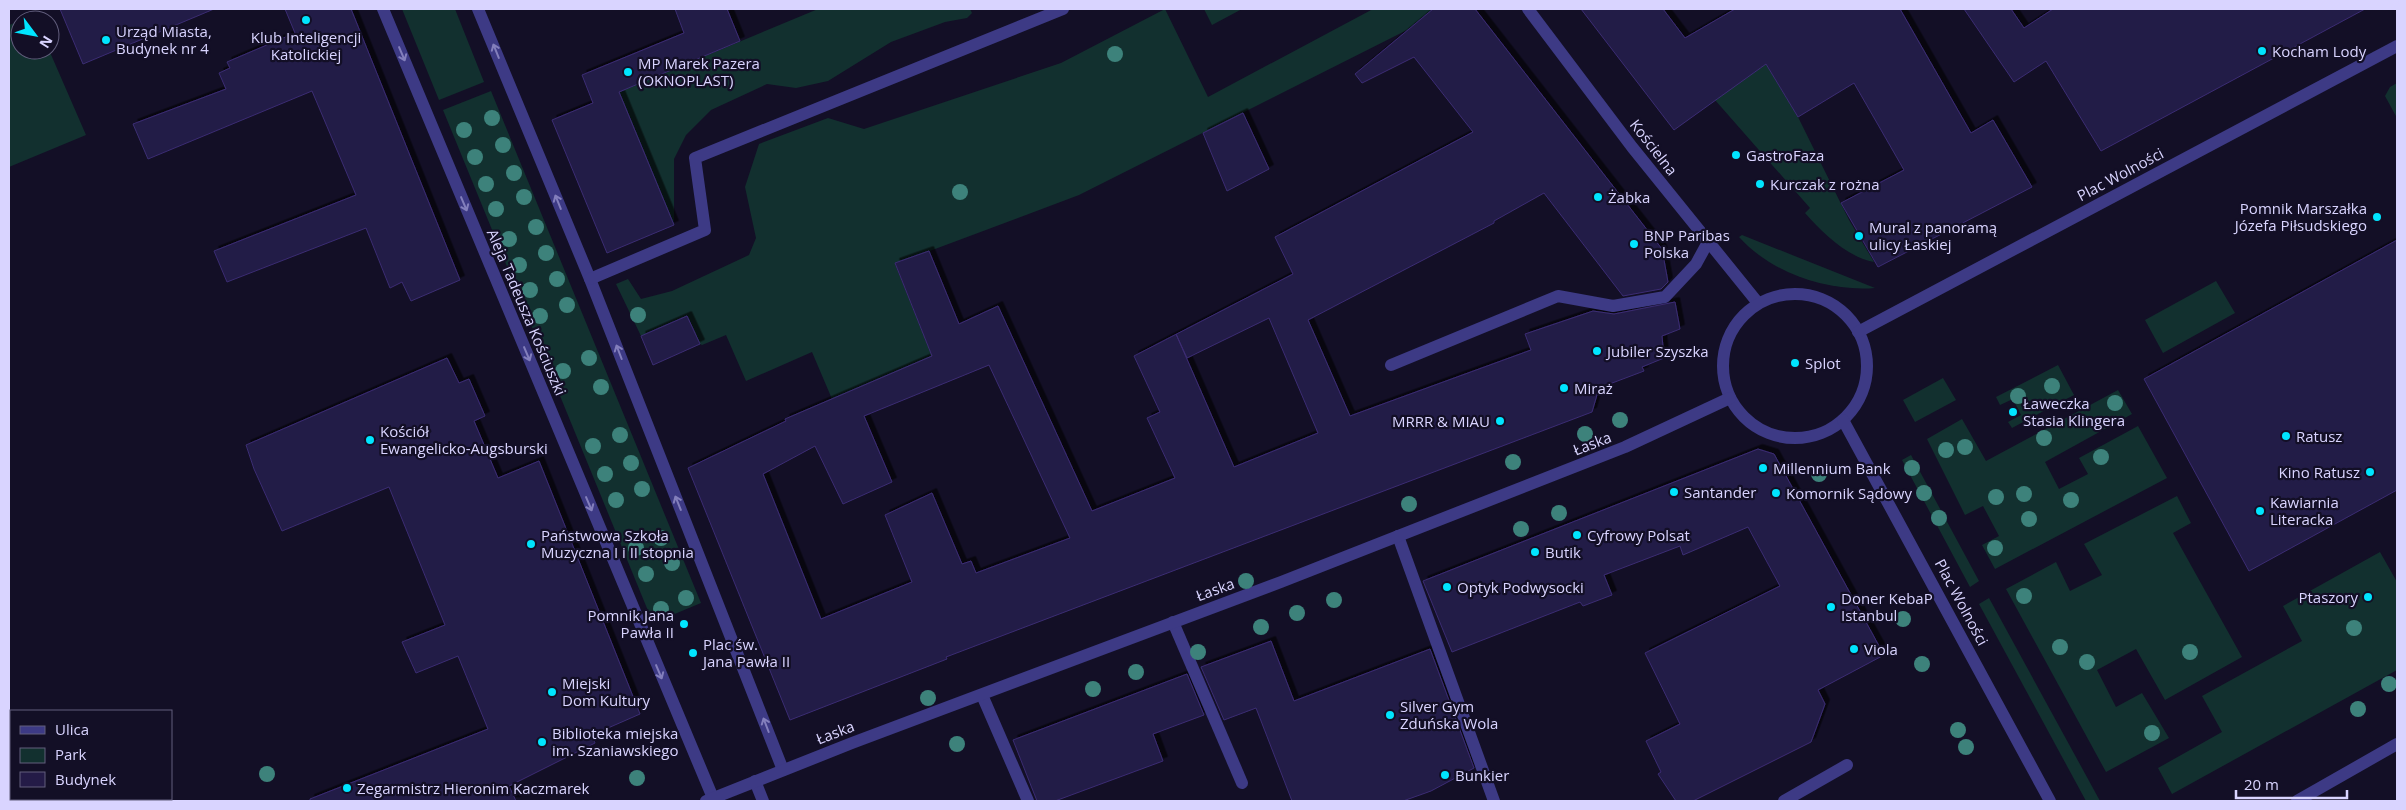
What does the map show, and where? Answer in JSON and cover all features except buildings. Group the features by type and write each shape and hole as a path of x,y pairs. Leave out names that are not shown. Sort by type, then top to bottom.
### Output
{"street":[{"name":"Aleja Tadeusza Kościuszki","path":"383,9 710,800"},
{"path":"478,9 590,279 783,770"},
{"path":"590,279 706,230 695,158 1063,9"},
{"name":"Kościelna","path":"1528,9 1632,147 1758,304"},
{"name":"Plac Wolności","path":"1858,332 2397,46"},
{"path":"1391,365 1558,296 1613,306 1664,297 1696,264 1708,242"},
{"path":"1790,294 1814,296 1837,307 1849,318 1858,332 1866,355 1866,378 1857,401 1842,420 1816,434 1801,438 1786,437 1757,428 1742,415 1730,398 1722,370 1727,341 1742,316 1758,304 1773,297 1790,294"},
{"name":"Łaska","path":"710,800 783,770 1398,536 1625,447 1730,398"},
{"name":"Plac Wolności","path":"1842,420 1880,485 2050,801"},
{"path":"1398,536 1494,801"},
{"path":"1173,622 1242,783"},
{"path":"982,695 1028,801"},
{"path":"2297,801 2397,744"},
{"path":"1784,801 1847,765"},
{"path":"755,781 763,801"}],"green space":[{"path":"402,9 455,9 484,82 439,100"},
{"path":"818,9 970,9 972,13 967,18 945,22 891,42 828,81 796,88 767,84 711,110 686,135 674,159 674,225 619,92"},
{"path":"1165,9 1208,97 1373,9 1433,9 1407,30 1079,195 895,264 932,356 832,399 812,352 746,381 726,335 702,345 687,316 641,336 616,284 628,279 641,299 672,291 749,255 756,238 745,187 759,144 828,118 864,129 1061,63"},
{"path":"1204,9 1242,9 1212,25"},
{"path":"9,25 10,60 53,60 86,135 9,167"},
{"path":"1766,64 1798,117 1849,220 1874,262 1845,250 1805,213 1810,208 1715,100"},
{"path":"2397,83 2397,118 2385,96 2390,87"},
{"path":"491,91 701,603 653,623 443,110"},
{"path":"1742,235 1875,288 1838,287 1801,278 1767,261 1739,237"},
{"path":"2216,281 2235,313 2163,353 2145,320"},
{"path":"2058,365 2074,395 2012,428 2008,422 2021,415 2013,399 2000,405 1996,397"},
{"path":"1943,378 1956,400 1915,422 1903,400"},
{"path":"2118,390 2132,414 2045,462 2059,489 2088,474 2079,458 2138,426 2167,478 1995,569 1982,545 1999,536 1983,506 1965,515 1927,439 1962,419 1986,461"},
{"path":"1911,455 1979,581 1970,587 1902,460"},
{"path":"2177,496 2191,523 2173,533 2242,657 2165,700 2136,649 2097,670 2116,707 2142,693 2169,738 2106,772 2006,589 2056,562 2070,591 2102,575 2084,544"},
{"path":"2380,552 2397,582 2397,670 2172,794 2158,768 2222,732 2202,696 2302,641 2283,606"},
{"path":"1989,598 2100,801 2086,801 1979,604"}],"place":[{"name":"Klub Inteligencji Katolickiej","path":"306,20"},
{"name":"Urząd Miasta, Budynek nr 4","path":"106,40"},
{"name":"Kocham Lody","path":"2262,51"},
{"name":"MP Marek Pazera (OKNOPLAST)","path":"628,72"},
{"name":"GastroFaza","path":"1736,155"},
{"name":"Kurczak z rożna","path":"1760,184"},
{"name":"Żabka","path":"1598,197"},
{"name":"Pomnik Marszałka Józefa Piłsudskiego","path":"2377,217"},
{"name":"Mural z panoramą ulicy Łaskiej","path":"1859,236"},
{"name":"BNP Paribas Polska","path":"1634,244"},
{"name":"Jubiler Szyszka","path":"1597,351"},
{"name":"Splot","path":"1795,363"},
{"name":"Miraż","path":"1564,388"},
{"name":"Ławeczka Stasia Klingera","path":"2013,412"},
{"name":"MRRR & MIAU","path":"1500,421"},
{"name":"Ratusz","path":"2286,436"},
{"name":"Kościół Ewangelicko-Augsburski","path":"370,440"},
{"name":"Millennium Bank","path":"1763,468"},
{"name":"Kino Ratusz","path":"2370,472"},
{"name":"Santander","path":"1674,492"},
{"name":"Komornik Sądowy","path":"1776,493"},
{"name":"Kawiarnia Literacka","path":"2260,511"},
{"name":"Cyfrowy Polsat","path":"1577,535"},
{"name":"Państwowa Szkoła Muzyczna I i II stopnia","path":"531,544"},
{"name":"Butik","path":"1535,552"},
{"name":"Optyk Podwysocki","path":"1447,587"},
{"name":"Ptaszory","path":"2368,597"},
{"name":"Doner KebaP Istanbul","path":"1831,607"},
{"name":"Pomnik Jana Pawła II","path":"684,624"},
{"name":"Viola","path":"1854,649"},
{"name":"Plac św. Jana Pawła II","path":"693,653"},
{"name":"Miejski Dom Kultury","path":"552,692"},
{"name":"Silver Gym Zduńska Wola","path":"1390,715"},
{"name":"Biblioteka miejska im. Szaniawskiego","path":"542,742"},
{"name":"Bunkier","path":"1445,775"},
{"name":"Zegarmistrz Hieronim Kaczmarek","path":"347,788"}]}
